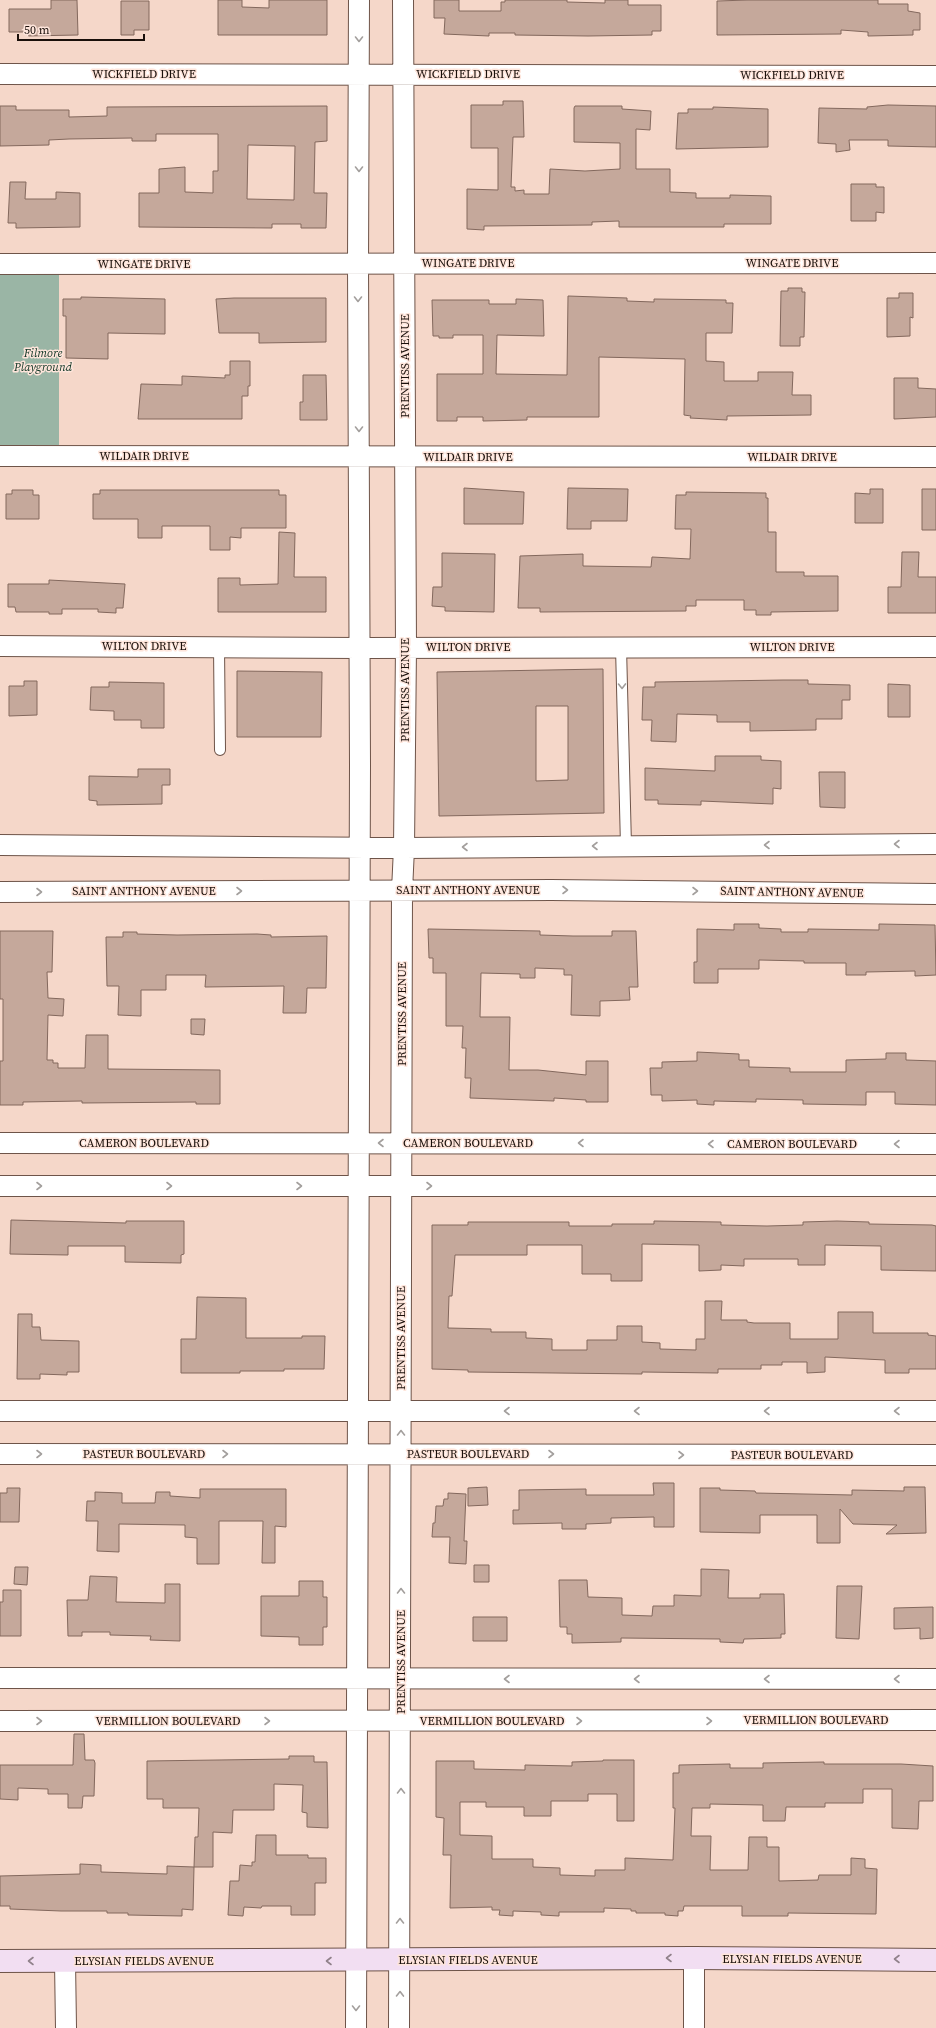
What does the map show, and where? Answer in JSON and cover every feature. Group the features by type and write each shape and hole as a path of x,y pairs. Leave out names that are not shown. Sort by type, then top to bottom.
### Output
{"main road":[{"name":"ELYSIAN FIELDS AVENUE","path":"0,1961 694,1958 936,1960"}],"street":[{"path":"356,2028 360,891 358,264 359,0"},
{"name":"PRENTISS AVENUE","path":"399,2028 402,891 404,848 406,647 403,0"},
{"name":"WICKFIELD DRIVE","path":"0,74 359,73 936,76"},
{"name":"WINGATE DRIVE","path":"0,264 936,263"},
{"name":"WILDAIR DRIVE","path":"0,456 936,457"},
{"name":"WILTON DRIVE","path":"0,646 219,646 359,648 936,647"},
{"path":"0,845 404,848 936,844"},
{"name":"SAINT ANTHONY AVENUE","path":"0,892 559,890 936,894"},
{"name":"CAMERON BOULEVARD","path":"0,1143 936,1144"},
{"path":"0,1186 936,1186"},
{"path":"0,1411 936,1411"},
{"name":"PASTEUR BOULEVARD","path":"0,1454 936,1455"},
{"path":"0,1678 936,1679"},
{"name":"VERMILLION BOULEVARD","path":"0,1721 936,1720"},
{"path":"694,1958 694,2028"},
{"path":"65,1961 66,2028"}],"lane":[{"path":"219,646 220,750"},
{"path":"621,647 626,846"}],"green space":[{"name":"Filmore Playground","path":"0,274 59,274 59,445 0,445"}],"building":[{"path":"51,0 77,0 78,35 27,36 27,32 9,32 9,9 51,9"},
{"path":"218,0 242,0 242,7 269,8 269,0 327,0 327,35 218,35"},
{"path":"434,0 459,0 459,11 501,11 501,2 505,2 505,0 567,0 567,2 605,3 605,0 628,0 628,5 661,5 661,31 652,31 652,35 588,36 515,35 515,33 489,33 489,36 444,34 445,18 434,18"},
{"path":"878,0 878,4 908,4 908,11 920,13 920,30 913,30 913,35 868,36 868,32 841,30 841,34 717,35 717,1"},
{"path":"121,1 149,1 149,30 134,30 134,35 121,35"},
{"path":"503,101 523,101 524,137 513,137 511,187 515,187 515,191 524,190 524,194 549,194 550,169 585,171 620,169 620,143 574,142 574,108 575,106 622,106 622,109 651,111 650,130 636,129 636,169 670,169 670,192 696,193 696,198 730,198 730,195 771,196 771,224 724,224 724,227 619,227 619,221 592,222 592,225 484,226 484,230 467,229 467,189 498,190 498,148 471,148 471,105 503,105"},
{"path":"888,105 936,106 936,147 888,146 888,140 849,140 850,150 836,152 836,144 818,143 819,108 867,109 867,107"},
{"path":"0,106 16,106 16,110 69,110 69,117 107,116 107,107 327,106 327,141 315,142 314,193 327,193 326,228 301,228 301,224 272,224 272,228 139,227 139,193 159,193 159,169 185,167 185,192 213,193 213,171 218,171 218,134 156,134 156,141 132,141 132,138 69,139 49,140 49,145 0,146","holes":["248,145 295,146 294,200 247,199"]},
{"path":"713,107 768,109 768,147 676,149 678,113 688,113 688,109 713,109"},
{"path":"10,182 26,182 25,199 56,199 56,192 80,193 80,227 16,228 16,223 8,223"},
{"path":"851,184 876,184 876,187 884,187 884,213 876,212 876,221 851,221"},
{"path":"788,288 802,288 802,292 805,292 804,337 800,337 800,346 780,346 781,291 788,291"},
{"path":"899,293 913,293 913,318 910,317 910,336 887,337 887,298 899,298"},
{"path":"568,296 627,298 627,301 654,302 654,299 726,300 726,303 733,303 732,333 706,333 706,361 724,362 724,381 758,381 758,372 793,372 792,395 811,395 811,415 727,416 727,420 690,418 691,416 684,415 685,359 599,357 599,417 527,417 527,420 483,421 483,417 457,417 457,421 437,421 437,374 483,374 483,335 453,335 453,338 439,338 439,336 433,336 432,300 489,300 489,304 516,304 516,299 543,300 544,336 497,335 496,374 567,375"},
{"path":"81,297 165,299 165,334 108,333 108,359 66,358 66,316 63,316 63,299 81,299"},
{"path":"326,298 326,342 259,343 259,333 219,333 216,299"},
{"path":"230,361 250,361 250,386 248,386 248,396 242,396 242,419 138,419 141,384 182,385 182,376 225,378 225,375 230,375"},
{"path":"303,375 326,375 327,420 300,420 300,402 303,402"},
{"path":"894,378 918,378 918,388 936,389 936,417 894,419"},
{"path":"464,488 524,492 523,524 464,524"},
{"path":"568,488 628,489 627,521 591,521 591,529 567,529"},
{"path":"870,489 883,489 883,523 855,523 855,493 870,494"},
{"path":"922,489 936,489 936,530 922,530"},
{"path":"12,490 33,490 33,495 39,495 39,519 6,519 6,494 12,494"},
{"path":"100,490 279,490 279,495 286,495 286,528 241,528 241,538 230,537 230,550 210,550 210,526 162,526 162,538 138,538 138,519 93,519 93,494 100,494"},
{"path":"686,492 766,493 766,498 768,498 768,532 776,532 776,572 804,572 804,576 838,576 838,611 771,612 771,615 756,615 756,610 744,610 744,600 696,600 696,606 686,606 686,611 540,612 540,608 518,608 520,556 583,554 583,566 651,567 652,557 690,559 691,529 675,529 676,495 686,495"},
{"path":"279,532 295,533 294,577 326,577 326,612 218,612 218,578 240,578 240,585 278,584"},
{"path":"902,552 919,552 918,577 936,577 936,613 888,613 888,587 901,587"},
{"path":"442,553 495,554 494,612 445,611 445,607 432,606 433,587 442,587"},
{"path":"49,580 125,584 123,608 116,608 116,613 98,612 98,609 62,609 62,614 49,614 49,612 16,612 15,607 8,607 8,584 49,584"},
{"path":"603,669 604,813 439,816 437,672","holes":["536,706 568,706 568,780 536,781"]},
{"path":"237,671 322,672 321,737 237,737"},
{"path":"808,680 808,684 850,685 850,700 842,700 842,719 816,719 816,730 750,731 750,722 717,722 717,715 677,714 676,742 651,741 652,720 642,720 643,687 655,687 655,682"},
{"path":"24,681 37,681 37,715 9,716 9,686 24,686"},
{"path":"109,682 164,683 164,728 141,728 141,720 114,720 114,711 90,710 91,687 109,687"},
{"path":"888,684 910,685 910,717 888,717"},
{"path":"715,756 761,756 761,760 781,761 781,789 773,788 773,804 701,801 701,805 658,804 658,800 645,800 645,768 715,771"},
{"path":"138,769 170,769 170,785 162,785 162,804 97,805 97,801 89,800 89,776 138,777"},
{"path":"819,772 845,772 845,808 820,807"},
{"path":"734,924 759,924 759,928 781,929 781,932 808,932 808,929 879,930 879,924 935,925 936,975 915,976 915,971 866,972 866,975 846,975 846,963 804,963 804,961 759,960 759,969 718,969 718,983 694,983 694,962 697,962 697,929 734,930"},
{"path":"428,929 540,931 540,935 573,936 612,936 612,931 636,931 638,987 629,987 630,1000 600,1001 600,1016 571,1015 572,975 564,975 564,969 535,968 535,978 520,978 520,974 481,973 480,1017 510,1017 509,1070 538,1070 586,1075 586,1061 608,1061 608,1102 586,1102 586,1100 554,1098 554,1101 470,1098 471,1078 465,1078 466,1048 462,1048 463,1026 446,1026 446,973 433,973 433,958 429,958"},
{"path":"0,931 53,931 52,972 47,972 48,998 64,999 63,1016 48,1015 47,1060 53,1060 53,1063 58,1063 58,1068 85,1068 86,1035 108,1035 108,1069 220,1070 220,1104 196,1104 196,1102 82,1103 82,1101 23,1102 23,1105 0,1105 0,1061 3,1061 3,999 0,999"},
{"path":"123,932 137,932 137,934 177,935 257,934 271,935 271,937 327,936 326,988 307,988 306,1013 283,1013 284,986 205,987 206,975 166,975 166,990 141,990 141,1016 118,1015 119,986 107,986 106,937 123,937"},
{"path":"191,1019 205,1019 204,1035 191,1034"},
{"path":"697,1052 739,1054 739,1060 749,1060 749,1067 790,1068 790,1072 846,1072 846,1060 886,1059 886,1053 906,1053 906,1060 936,1061 936,1105 895,1104 895,1092 866,1092 866,1105 803,1104 803,1100 756,1099 756,1102 714,1101 714,1105 697,1104 697,1100 662,1101 662,1095 651,1095 650,1068 662,1068 662,1062 697,1061"},
{"path":"11,1220 126,1223 126,1221 184,1221 184,1254 181,1255 181,1263 125,1262 125,1246 68,1246 68,1255 10,1254"},
{"path":"654,1221 721,1222 721,1225 767,1226 803,1225 803,1222 837,1221 869,1222 869,1224 932,1225 936,1226 936,1271 881,1270 881,1246 825,1245 825,1265 798,1265 798,1259 744,1259 744,1266 721,1265 721,1270 699,1271 699,1245 642,1244 642,1281 611,1281 611,1274 582,1274 582,1245 527,1245 527,1255 455,1255 452,1296 449,1296 448,1328 491,1329 491,1332 526,1332 526,1338 552,1339 552,1350 587,1350 587,1340 617,1340 617,1326 642,1326 642,1342 660,1343 660,1349 696,1350 696,1339 705,1339 705,1301 722,1301 721,1320 747,1320 747,1322 754,1323 790,1323 790,1339 838,1339 838,1312 873,1312 873,1333 928,1333 928,1335 936,1336 936,1369 909,1369 909,1373 885,1373 885,1360 825,1357 825,1372 807,1373 807,1362 782,1362 782,1365 761,1365 761,1369 718,1369 718,1373 642,1372 642,1374 468,1372 468,1370 432,1369 432,1225 468,1225 468,1222 569,1222 569,1226 612,1226 612,1224 654,1224"},
{"path":"197,1297 246,1298 246,1338 302,1338 302,1336 325,1336 324,1369 240,1371 240,1373 181,1373 181,1339 196,1339"},
{"path":"18,1314 32,1314 32,1327 40,1327 41,1340 79,1341 79,1372 67,1372 67,1375 40,1374 40,1379 17,1379"},
{"path":"653,1483 674,1483 674,1527 654,1527 654,1517 611,1518 611,1523 586,1524 586,1529 562,1529 562,1523 513,1524 513,1510 519,1510 519,1490 586,1489 586,1495 654,1495"},
{"path":"487,1487 488,1505 468,1506 468,1488"},
{"path":"904,1487 925,1487 926,1533 886,1534 897,1525 853,1524 840,1509 840,1543 817,1543 817,1515 760,1515 760,1533 700,1532 700,1488 755,1491 756,1493 852,1495 852,1490 904,1491"},
{"path":"7,1488 20,1488 19,1522 0,1522 0,1493 7,1493"},
{"path":"200,1489 286,1489 286,1527 275,1526 275,1563 262,1563 263,1521 219,1521 219,1564 197,1564 197,1538 185,1537 185,1525 119,1524 119,1552 97,1551 98,1521 86,1521 87,1501 95,1501 95,1492 122,1493 122,1503 155,1503 156,1492 170,1492 170,1496 200,1498"},
{"path":"448,1493 466,1494 464,1541 467,1541 466,1564 449,1563 450,1537 432,1537 436,1506 443,1506 444,1499 448,1499"},
{"path":"474,1565 489,1565 489,1582 474,1582"},
{"path":"15,1567 28,1567 27,1585 14,1584"},
{"path":"701,1569 729,1570 728,1598 760,1598 760,1594 784,1594 785,1634 781,1634 781,1638 744,1639 743,1643 720,1642 720,1639 621,1638 621,1642 572,1643 572,1634 567,1634 567,1627 560,1627 559,1580 587,1580 588,1597 622,1598 622,1615 652,1616 653,1606 674,1606 674,1595 701,1596"},
{"path":"90,1576 117,1577 116,1602 165,1603 165,1584 180,1584 180,1641 150,1640 151,1636 110,1635 110,1632 82,1632 82,1636 68,1636 67,1600 88,1600"},
{"path":"299,1581 323,1581 323,1597 327,1597 327,1627 323,1627 323,1645 299,1645 299,1637 261,1636 261,1596 299,1596"},
{"path":"837,1586 862,1586 859,1639 836,1638"},
{"path":"3,1590 21,1590 21,1636 0,1636 0,1602 3,1602"},
{"path":"933,1607 933,1638 920,1639 920,1628 894,1629 894,1608"},
{"path":"473,1617 507,1617 507,1641 473,1641"},
{"path":"74,1734 84,1734 85,1760 94,1760 95,1763 94,1796 83,1796 82,1808 68,1808 68,1794 48,1794 48,1789 18,1788 18,1800 0,1799 0,1765 73,1765"},
{"path":"289,1756 314,1756 314,1762 327,1762 328,1828 307,1827 307,1813 302,1812 303,1785 274,1784 274,1810 233,1810 232,1833 213,1832 213,1867 194,1867 195,1837 198,1837 199,1808 163,1808 163,1799 147,1799 147,1761 289,1759"},
{"path":"634,1760 634,1821 617,1821 617,1794 588,1794 588,1801 551,1801 551,1816 524,1816 524,1807 486,1807 486,1802 460,1802 460,1835 492,1836 492,1859 533,1859 533,1867 560,1868 560,1875 595,1876 595,1870 625,1870 625,1858 673,1860 675,1808 673,1808 673,1773 679,1773 679,1765 730,1764 730,1768 763,1768 763,1763 824,1762 824,1764 901,1764 933,1766 933,1801 919,1801 918,1829 892,1828 892,1789 863,1789 863,1803 825,1803 825,1807 786,1807 785,1821 763,1821 763,1805 710,1804 710,1808 692,1808 691,1836 711,1836 710,1870 748,1870 749,1837 767,1837 767,1847 779,1847 779,1881 818,1880 819,1875 851,1875 851,1858 865,1859 865,1868 877,1869 876,1914 788,1913 788,1916 742,1916 742,1906 684,1906 683,1911 678,1911 678,1916 665,1915 665,1913 636,1913 636,1911 631,1911 631,1909 604,1908 604,1912 559,1912 559,1916 541,1915 541,1912 513,1911 513,1916 499,1915 500,1910 492,1910 492,1907 450,1908 451,1855 443,1855 444,1818 436,1817 436,1761 474,1761 474,1769 525,1770 525,1765 572,1766 572,1762"},
{"path":"256,1835 276,1835 276,1855 308,1855 308,1858 326,1858 326,1883 315,1883 315,1915 291,1915 291,1906 262,1906 261,1908 244,1907 243,1916 228,1915 230,1881 239,1881 240,1865 252,1866 252,1862 255,1862"},
{"path":"80,1864 101,1865 101,1872 167,1874 167,1866 194,1867 193,1910 182,1909 182,1916 128,1915 128,1913 107,1913 107,1911 10,1909 10,1906 0,1906 0,1876 80,1874"}]}
